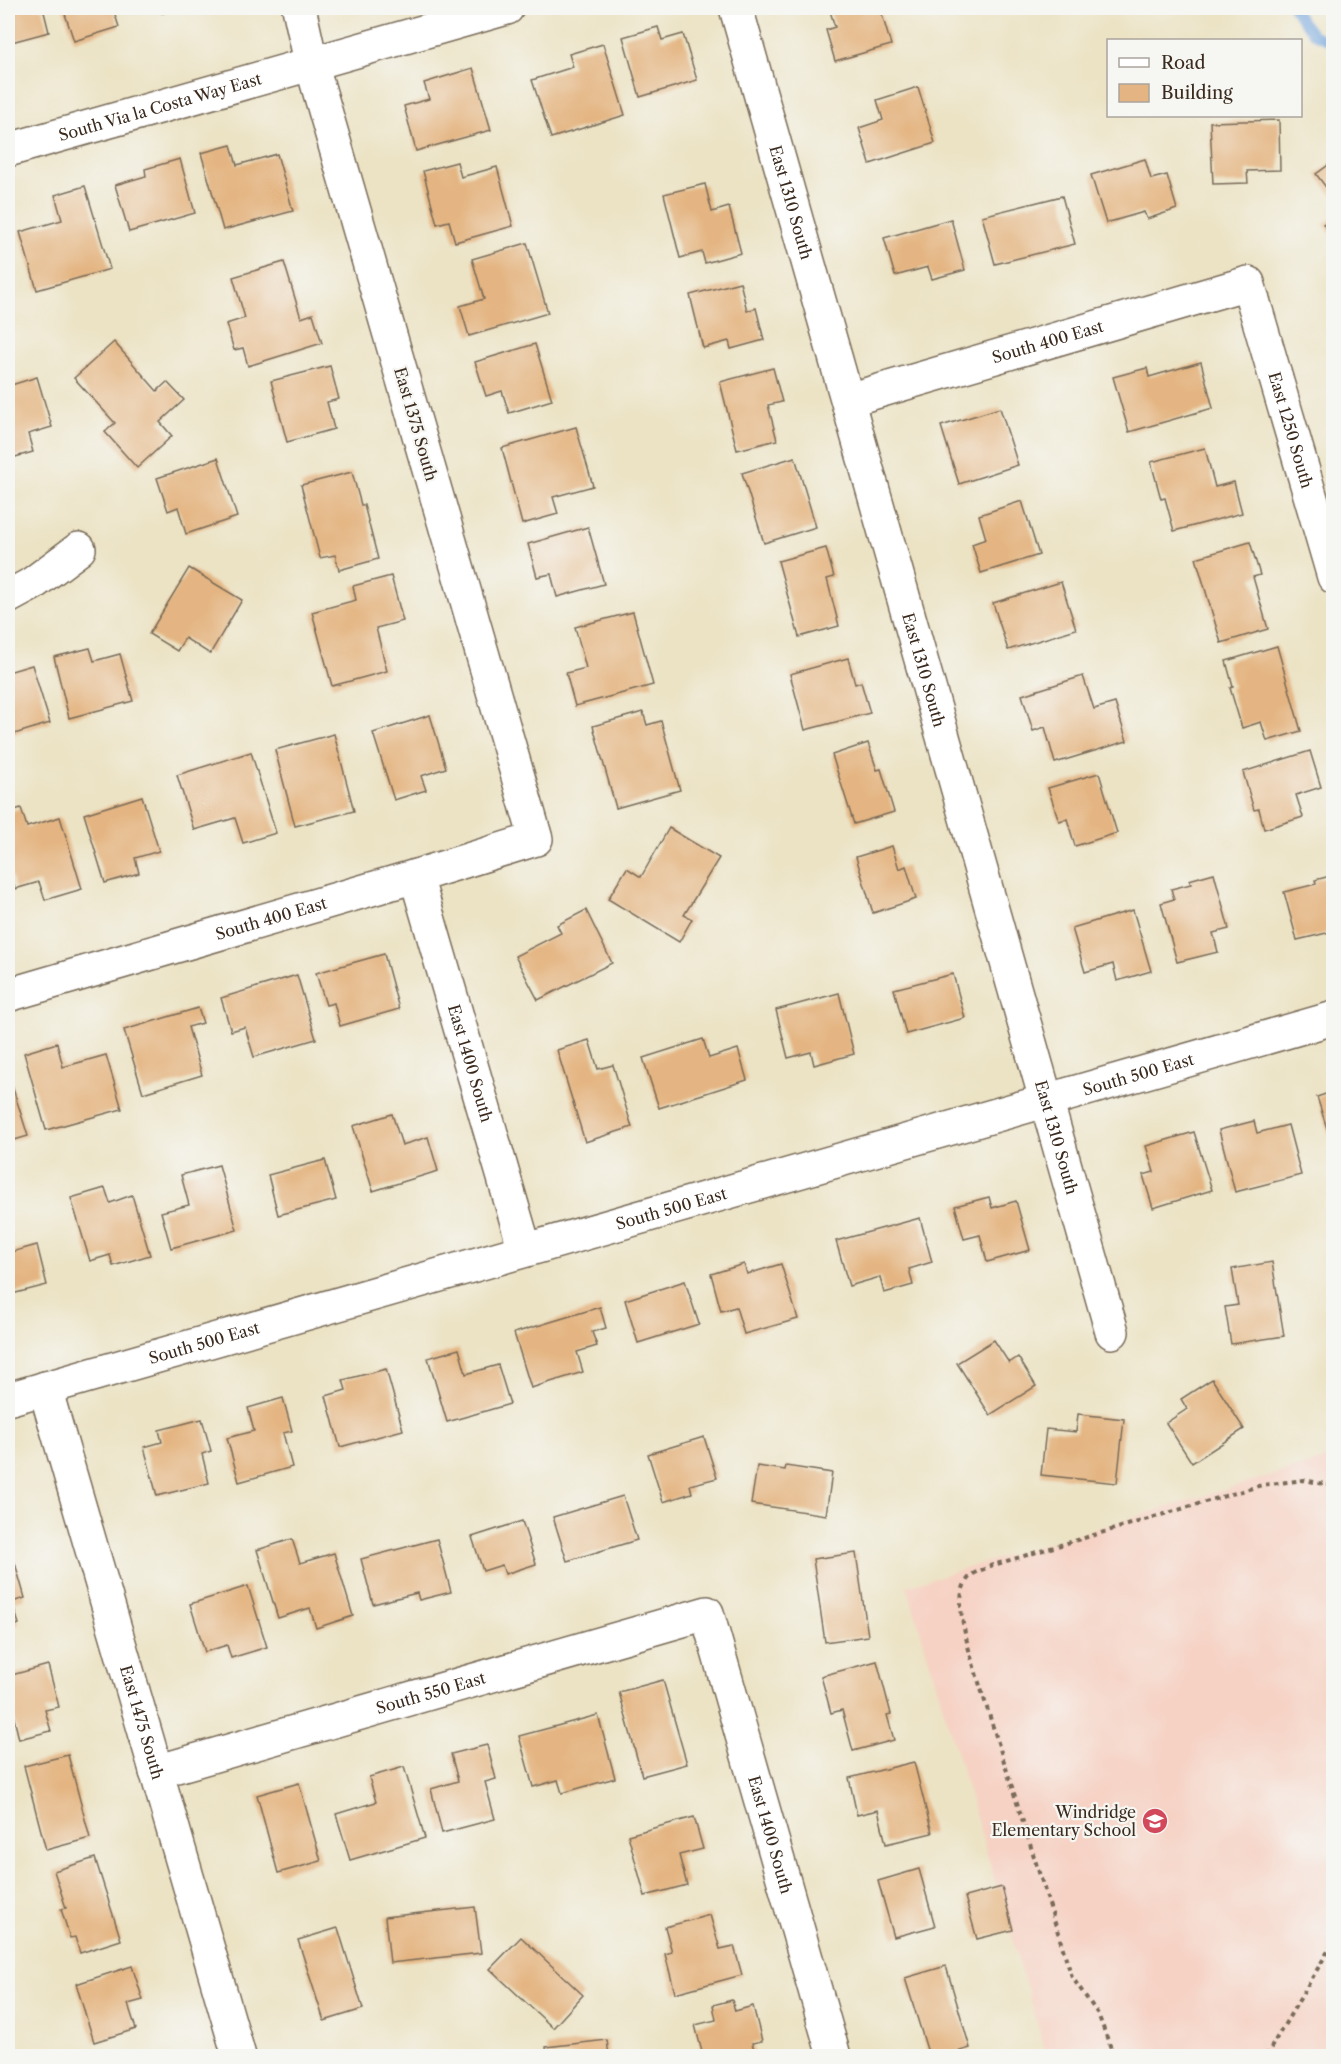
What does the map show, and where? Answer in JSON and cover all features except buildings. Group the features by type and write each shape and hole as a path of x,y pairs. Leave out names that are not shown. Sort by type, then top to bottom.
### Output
{"street":[{"name":"East 1375 South","path":"298,8 311,62 536,839"},
{"name":"South Via la Costa Way East","path":"8,150 507,8"},
{"name":"East 1310 South","path":"736,8 1112,1332"},
{"name":"South 400 East","path":"848,400 1248,283"},
{"name":"East 1250 South","path":"1248,283 1334,577"},
{"path":"8,597 32,584 79,549"},
{"name":"South 400 East","path":"8,995 536,839"},
{"name":"East 1400 South","path":"416,876 525,1250"},
{"name":"South 500 East","path":"8,1399 1334,1018"},
{"name":"East 1475 South","path":"45,1388 239,2056"},
{"name":"East 1400 South","path":"707,1612 834,2056"},
{"name":"South 550 East","path":"156,1772 707,1612"}],"path":[{"path":"1114,2056 1098,2014 1072,1977 970,1654 961,1611 963,1587 973,1575 990,1566 1262,1485 1304,1480 1334,1486"},
{"path":"1266,2056 1334,1941"}],"shaded area":[{"name":"Windridge Elementary School","path":"1333,1457 1333,2056 1047,2056 907,1586"}],"waterway":[{"path":"1293,8 1313,34 1334,43"}],"place":[{"name":"Windridge Elementary School","path":"1155,1821"}]}
